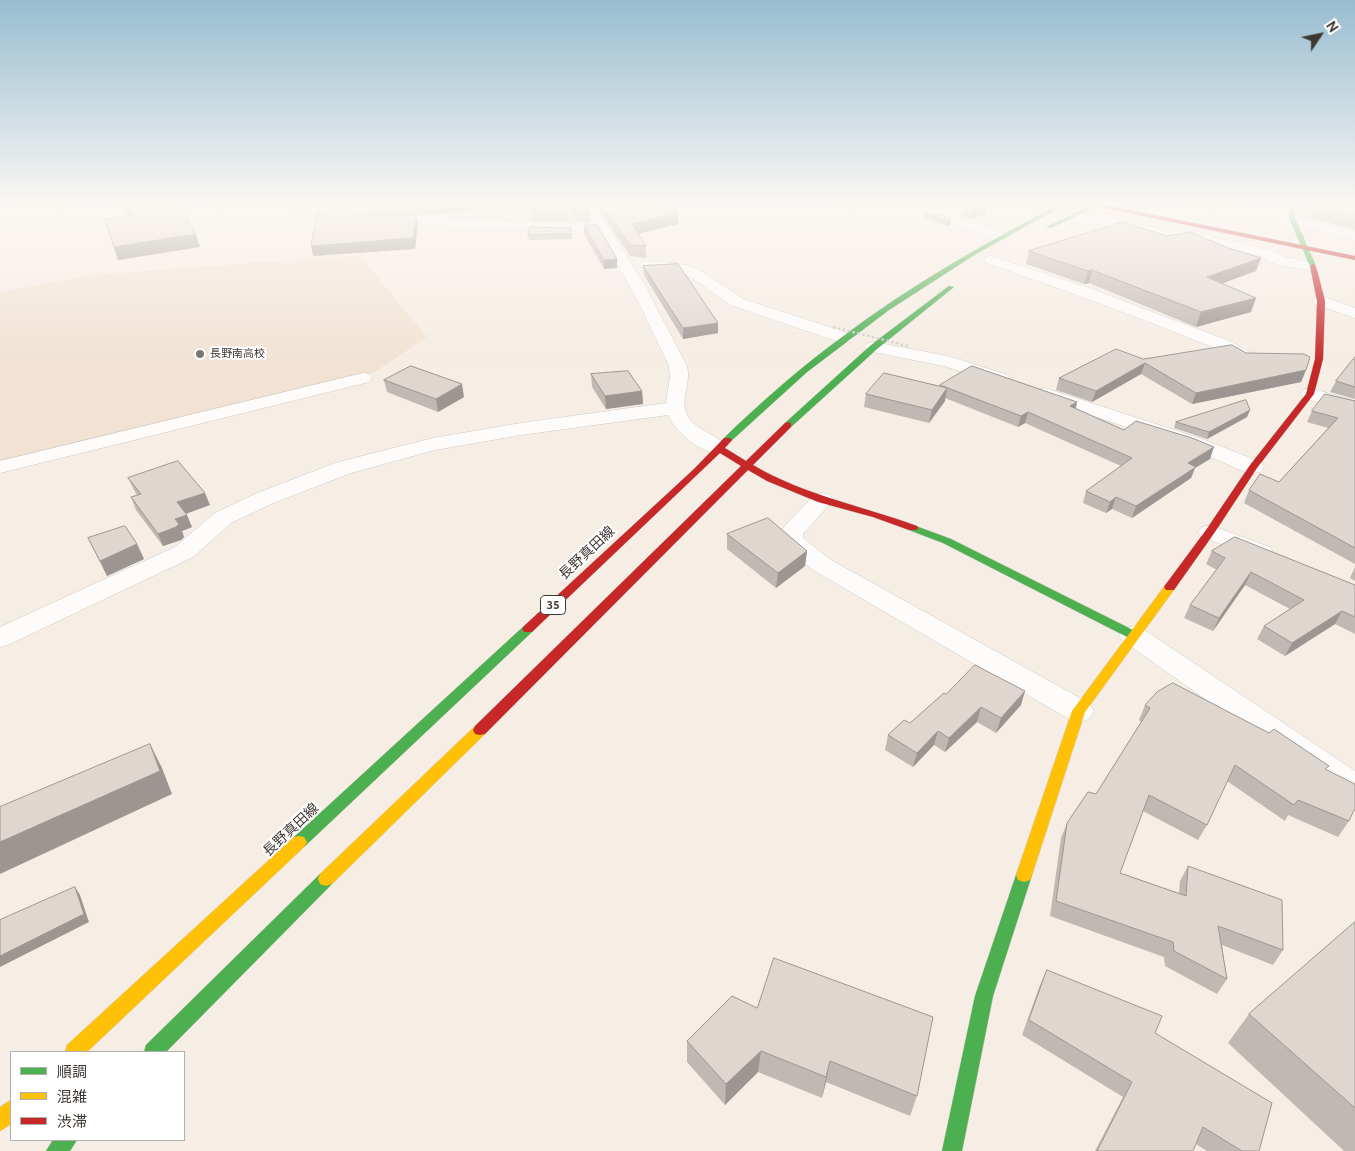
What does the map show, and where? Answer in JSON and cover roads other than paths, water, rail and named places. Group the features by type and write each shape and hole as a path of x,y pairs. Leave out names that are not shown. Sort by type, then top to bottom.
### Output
{"main road":[{"name":"長野真田線","path":"75,1051 675,491 718,448 845,338 964,257"},
{"path":"987,262 996,257"},
{"path":"952,1151 984,996 1079,712 1133,635 1210,532 1253,467 1310,394 1320,359 1321,301 1309,257"},
{"path":"154,1051 274,930 555,657 806,406 874,347 931,301 961,280"},
{"path":"718,448 770,479 822,500 877,515 947,541 1133,635"},
{"path":"0,1120 10,1111"},
{"path":"56,1151 66,1141"}],"street":[{"path":"621,257 679,369 675,408 687,428 718,448"},
{"path":"1274,257 1281,261 1313,267"},
{"path":"624,262 676,267 691,272 737,302 845,338"},
{"path":"987,262 1155,318 1226,346 1248,358 1275,359"},
{"path":"1321,301 1355,313"},
{"path":"874,347 948,361 1129,424 1195,443 1253,467"},
{"path":"1301,358 1320,359"},
{"path":"0,467 363,378"},
{"path":"1310,394 1355,407"},
{"path":"0,638 184,552 223,518 263,499 343,468 433,444 520,429 675,408"},
{"path":"822,500 791,533 791,540 822,565 1079,712"},
{"path":"1210,532 1282,561"},
{"path":"1133,635 1355,788"}],"place":[{"name":"長野南高校","path":"200,354"}]}
